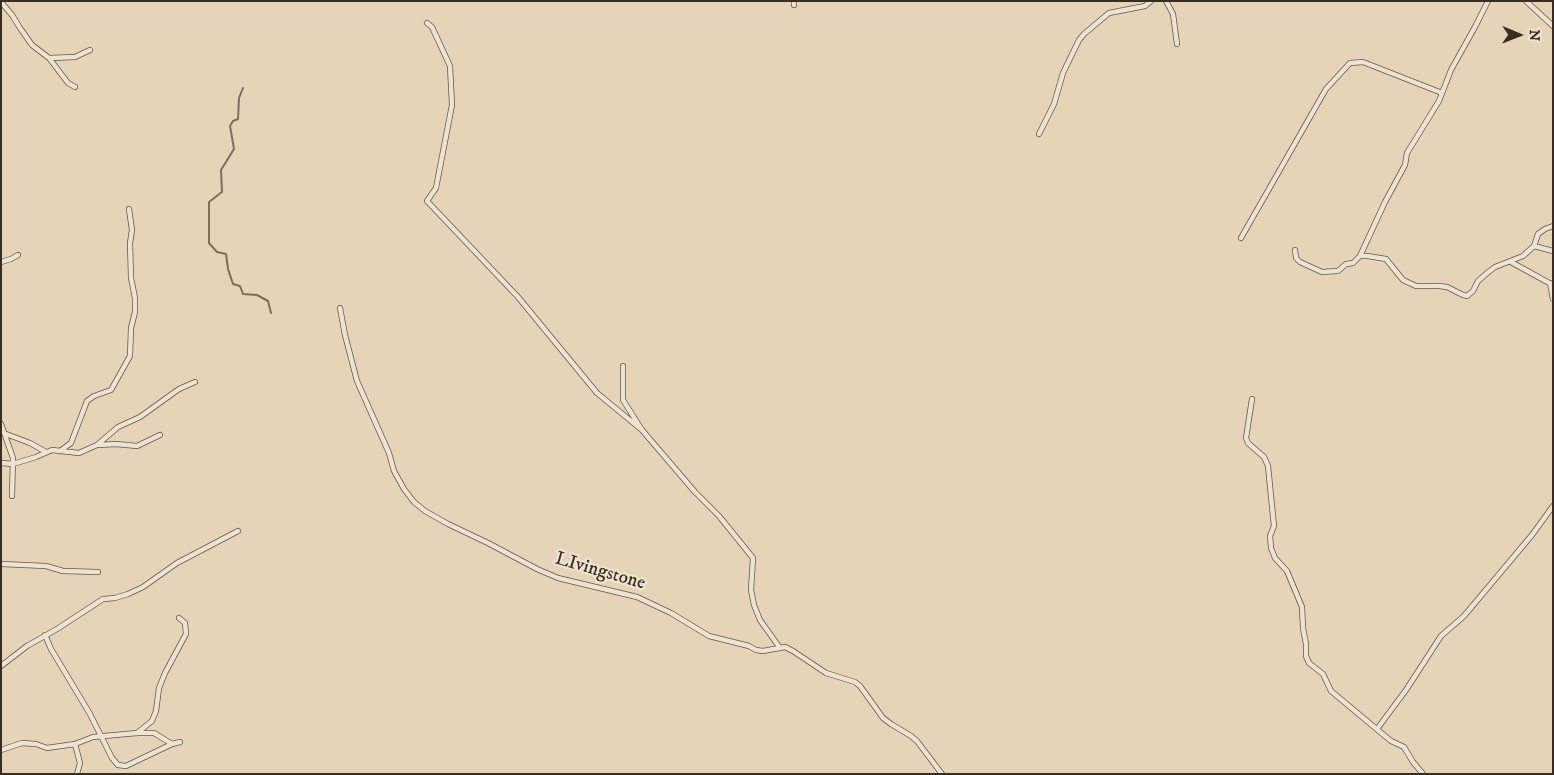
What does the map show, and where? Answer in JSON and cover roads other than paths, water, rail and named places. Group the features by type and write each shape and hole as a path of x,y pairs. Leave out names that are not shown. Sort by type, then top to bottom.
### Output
{"street":[{"path":"1039,134 1054,104 1063,73 1079,40 1084,34 1109,14 1145,6 1150,1"},
{"path":"1166,1 1173,14 1177,44"},
{"path":"1294,250 1296,258 1300,262 1322,272 1338,272 1346,264 1353,263 1360,256 1404,165 1407,153 1439,102 1451,70 1488,1"},
{"path":"1526,1 1553,26"},
{"path":"1,2 32,44 49,58 68,82 75,87"},
{"path":"427,23 432,27 450,66 452,105 436,188 427,201 518,297 597,393 642,430"},
{"path":"49,58 75,57 90,50"},
{"path":"1241,238 1326,89 1350,62 1363,62 1442,93"},
{"path":"60,451 71,443 87,401 94,396 111,390 130,356 135,298 131,278 130,243 132,230 129,210"},
{"path":"1360,256 1386,260 1403,280 1416,286 1439,286 1467,296 1473,291 1478,281 1495,267 1523,256 1534,246 1538,234 1553,226"},
{"path":"1534,246 1553,251"},
{"path":"1,262 18,255"},
{"path":"1511,262 1551,284 1553,298"},
{"name":"LIvingstone","path":"340,308 357,380 389,453 394,471 414,502 425,511 558,578 637,597 718,639 763,651 786,647 826,673 855,682 860,686 882,718 917,741 942,774"},
{"path":"623,366 623,400 642,430 695,492 714,510 753,558 751,590 754,606 760,620 780,648"},
{"path":"1,463 13,464 46,452 79,453 97,445 118,427 140,417 179,389 195,382"},
{"path":"1252,398 1246,438 1248,443 1264,457 1268,466 1274,526 1270,536 1271,548 1275,558 1287,571 1302,607 1306,656 1309,663 1323,674 1331,691 1354,708 1391,741 1404,747 1423,774"},
{"path":"1,424 14,458 12,496"},
{"path":"6,434 30,443 46,452"},
{"path":"97,445 137,446 160,435"},
{"path":"1377,729 1406,690 1441,636 1464,616 1532,535 1553,506"},
{"path":"1,666 27,646 103,599 121,596 142,587 177,563 238,531"},
{"path":"1,564 46,566 63,571 98,572"},
{"path":"137,733 152,721 156,711 159,688 186,634 185,623 178,618"},
{"path":"45,635 50,649 90,714 112,758 118,765 126,766 180,742"},
{"path":"1,750 22,744 36,744 47,748 76,744 93,737 137,733 154,733 172,744"},
{"path":"76,744 80,763 77,774"}],"waterway":[{"path":"243,88 239,98 238,119 233,121 230,126 234,149 221,170 222,192 209,202 209,243 217,252 226,254 233,284 240,286 243,294 257,295 268,301 271,313"}]}
